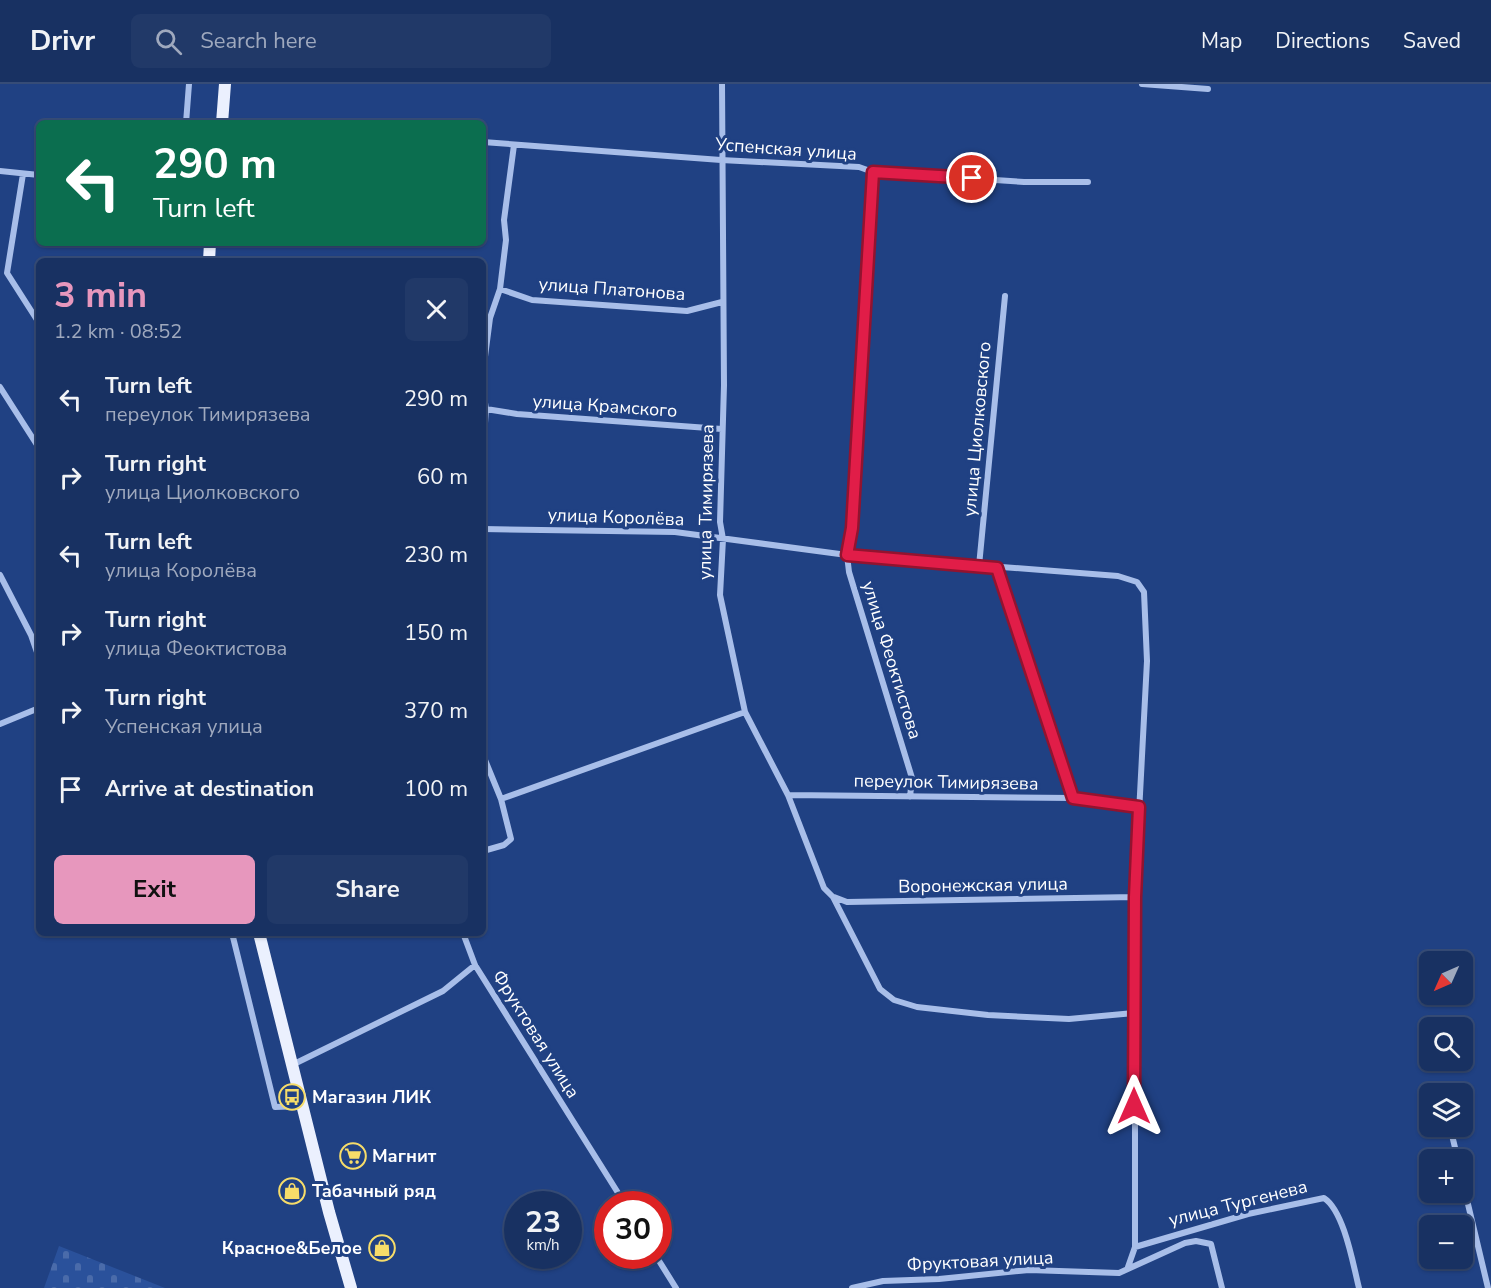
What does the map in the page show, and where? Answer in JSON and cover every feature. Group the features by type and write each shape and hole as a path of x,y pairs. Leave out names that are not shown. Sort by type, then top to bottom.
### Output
{"main road":[{"path":"222,120 225,84"},
{"path":"260,936 351,1288"}],"street":[{"path":"186,120 189,84"},
{"name":"улица Тимирязева","path":"722,84 720,522 723,539 720,595 745,712 788,795 824,888 833,897 880,989 894,1000 917,1007 988,1015 1069,1019 1134,1013"},
{"path":"1142,84 1208,89"},
{"name":"Успенская улица","path":"486,142 722,160 859,167 873,172 1024,182 1088,182"},
{"path":"486,349 490,318 500,289 506,240 504,220 514,145"},
{"path":"0,171 36,175"},
{"name":"улица Феоктистова","path":"873,172 852,528 847,555 849,572 912,778 910,797"},
{"path":"23,174 7,273 36,318"},
{"name":"улица Платонова","path":"500,289 532,300 687,311 722,302"},
{"name":"улица Циолковского","path":"979,566 1005,296"},
{"path":"0,387 36,443"},
{"name":"улица Крамского","path":"486,409 517,414 722,429"},
{"name":"улица Королёва","path":"486,529 675,532 847,555 1118,576 1137,582 1144,592 1148,661 1139,807"},
{"path":"997,568 1073,798"},
{"path":"0,575 36,649"},
{"path":"0,724 36,709"},
{"path":"501,800 745,712"},
{"path":"486,762 501,800 511,839 504,845 486,850"},
{"name":"переулок Тимирязева","path":"788,795 1073,798 1139,807"},
{"path":"1128,1267 1135,1247 1135,897 1139,807"},
{"name":"Воронежская улица","path":"833,897 848,903 1135,897"},
{"path":"233,936 275,1107 303,1106"},
{"path":"464,936 475,965"},
{"name":"Фруктовая улица","path":"292,1065 443,991 475,965 616,1191"},
{"name":"улица Тургенева","path":"1135,1247 1248,1214 1324,1198 1335,1208 1359,1288"},
{"path":"1468,1203 1488,1288"},
{"name":"Фруктовая улица","path":"852,1288 883,1281 939,1280 1029,1270 1119,1273 1128,1267 1196,1241 1211,1244 1222,1288"},
{"path":"664,1269 676,1288"}],"green space":[{"path":"59,1246 165,1288 44,1288"}],"place":[{"name":"Магазин ЛИК","path":"292,1097"},
{"name":"Магнит","path":"353,1156"},
{"name":"Табачный ряд","path":"292,1191"},
{"name":"Красное&Белое","path":"382,1248"}],"route":[{"path":"972,178 873,172 852,528 847,555 997,568 1073,798 1139,807 1135,897 1134,1106"}]}
